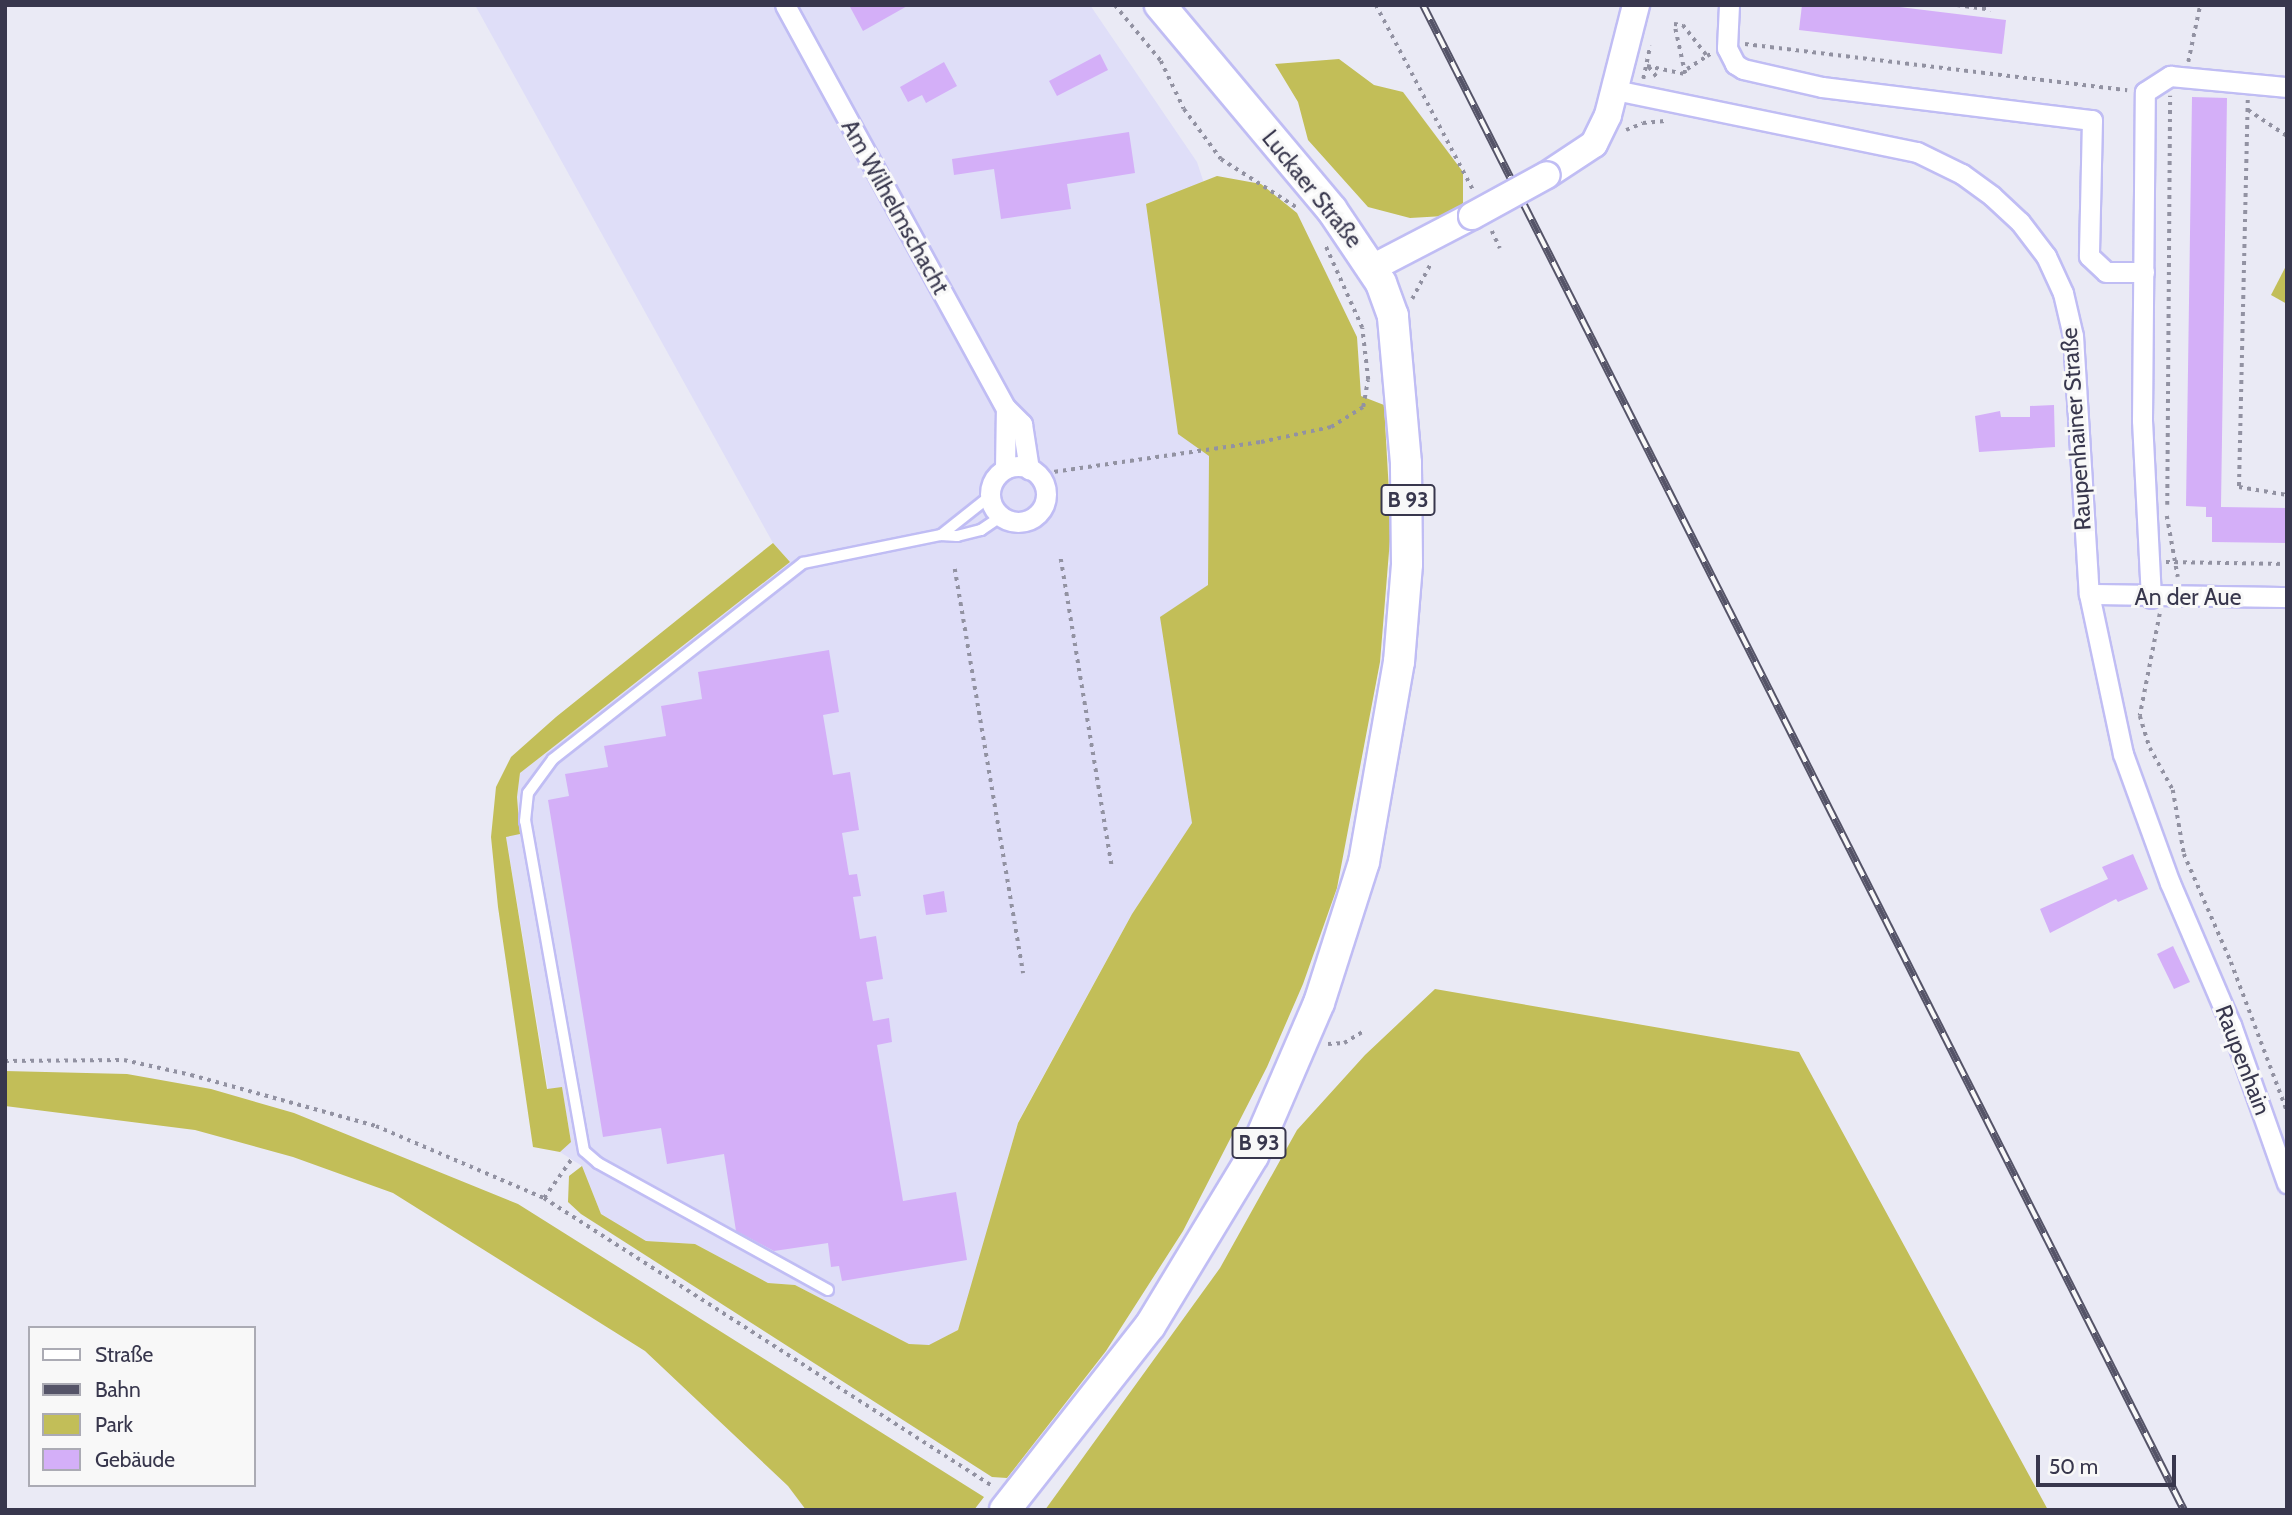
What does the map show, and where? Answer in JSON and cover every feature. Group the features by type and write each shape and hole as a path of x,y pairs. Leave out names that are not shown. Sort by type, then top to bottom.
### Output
{"main road":[{"name":"Luckaer Straße","path":"1009,1505 1150,1326 1203,1243 1253,1156 1319,1003 1364,862 1393,703 1409,521 1403,401 1393,316 1374,267 1332,210 1160,5"}],"street":[{"name":"Am Wilhelmschacht","path":"785,5 1006,408 1022,424 1033,472 1046,492 1037,515 1014,522 1000,517"},
{"path":"1374,267 1548,175 1594,144 1615,90 1636,5"},
{"path":"1729,5 1726,45 1735,64 1743,69 1822,87 1909,100 2092,120 2089,256 2106,272 2144,272"},
{"path":"2155,598 2142,420 2145,92 2178,76 2287,88"},
{"name":"Raupenhainer Straße","path":"1615,90 1917,152 1962,174 2020,222 2046,256 2063,293 2073,336 2089,594 2112,709 2136,796 2211,978"},
{"name":"Am Wilhelmschacht","path":"989,498 994,479 1005,469 1006,408"},
{"path":"1005,469 1033,472"},
{"path":"989,498 1000,517"},
{"name":"An der Aue","path":"2089,594 2155,598 2287,597"},
{"name":"Raupenhain","path":"2211,978 2287,1183"}],"lane":[{"path":"941,535 989,498"},
{"path":"828,1290 679,1209 584,1151 525,821 535,779 553,758 803,563 941,535 977,531 1000,517"}],"path":[{"path":"1115,5 1161,61 1184,110 1221,159 1299,210"},
{"path":"1376,5 1479,212 1500,248"},
{"path":"1957,5 1991,10"},
{"path":"2181,598 2167,513 2178,76 2200,5"},
{"path":"1687,69 1674,24 1683,25 1707,55"},
{"path":"1647,65 1682,75 1707,55 1726,45 2145,92"},
{"path":"2249,83 2239,487 2287,495"},
{"path":"2248,110 2287,136"},
{"path":"1033,472 1261,442 1331,427 1363,407 1368,380 1362,328 1322,240"},
{"path":"1410,310 1417,282 1437,254"},
{"path":"1061,559 1112,866"},
{"path":"2151,562 2287,564"},
{"path":"955,569 1023,973"},
{"path":"2155,598 2157,644 2140,716 2150,748 2173,790 2184,854 2231,962 2287,1111"},
{"path":"1327,1034 1323,1044 1344,1043 1362,1032"},
{"path":"5,1061 124,1060 191,1075 376,1126 544,1198 1009,1505"},
{"path":"544,1198 574,1156 584,1151"}],"shaded area":[{"path":"475,5 1090,5 1197,162 1265,367 1193,823 1132,914 1018,1122 965,1313 958,1330 929,1346 909,1344 795,1285 768,1283 695,1244 646,1241 601,1214 582,1166 560,1152 571,1141 562,1088 548,1089 506,836 520,833 517,797 520,773 790,562 773,543"}],"green space":[{"path":"1339,59 1374,85 1403,92 1463,172 1463,210 1444,216 1410,218 1368,207 1308,140 1298,102 1275,64"},
{"path":"1217,176 1261,184 1297,213 1357,337 1361,396 1384,405 1391,527 1380,662 1337,888 1303,984 1267,1067 1183,1231 1106,1351 1007,1478 992,1477 581,1214 568,1202 569,1176 582,1166 601,1214 646,1241 695,1244 768,1283 795,1285 909,1344 929,1345 958,1330 1018,1123 1132,914 1192,823 1160,617 1208,585 1209,456 1178,434 1146,204"},
{"path":"2287,264 2287,304 2271,295"},
{"path":"773,543 790,562 520,773 517,797 520,834 506,837 547,1089 562,1087 571,1142 560,1152 533,1147 498,907 491,837 496,787 511,757 556,717"},
{"path":"1435,989 1799,1052 2048,1510 1045,1510 1220,1268 1297,1130 1365,1055"},
{"path":"5,1071 127,1074 211,1089 294,1113 518,1204 984,1497 974,1510 806,1510 788,1486 645,1351 393,1193 293,1157 195,1130 5,1106"}],"building":[{"path":"849,5 909,5 863,31"},
{"path":"1802,5 1883,5 2006,20 2002,54 1799,30"},
{"path":"1100,54 1108,70 1057,96 1049,81"},
{"path":"944,62 957,86 926,103 922,95 908,102 900,87"},
{"path":"2192,97 2227,98 2221,507 2287,508 2287,543 2212,542 2212,517 2206,517 2206,507 2186,506"},
{"path":"1129,132 1135,173 1067,184 1071,209 1001,219 994,169 954,175 952,159"},
{"path":"2054,405 2055,447 1979,452 1975,416 2000,411 2001,417 2030,417 2030,406"},
{"path":"829,650 839,712 823,715 833,775 850,772 859,830 842,833 849,875 857,874 861,896 853,897 860,939 876,936 883,979 866,982 873,1021 889,1018 892,1042 877,1045 903,1201 956,1192 967,1260 842,1281 839,1266 831,1267 828,1243 774,1251 736,1231 724,1154 667,1164 661,1128 603,1137 548,800 569,796 565,774 608,767 604,746 666,736 661,706 702,699 698,672"},
{"path":"2133,854 2148,889 2118,902 2116,899 2050,933 2040,909 2108,879 2102,867"},
{"path":"944,891 947,912 926,915 923,895"},
{"path":"2173,946 2190,982 2174,989 2157,954"}],"railway":[{"path":"1423,5 2184,1510"}]}
